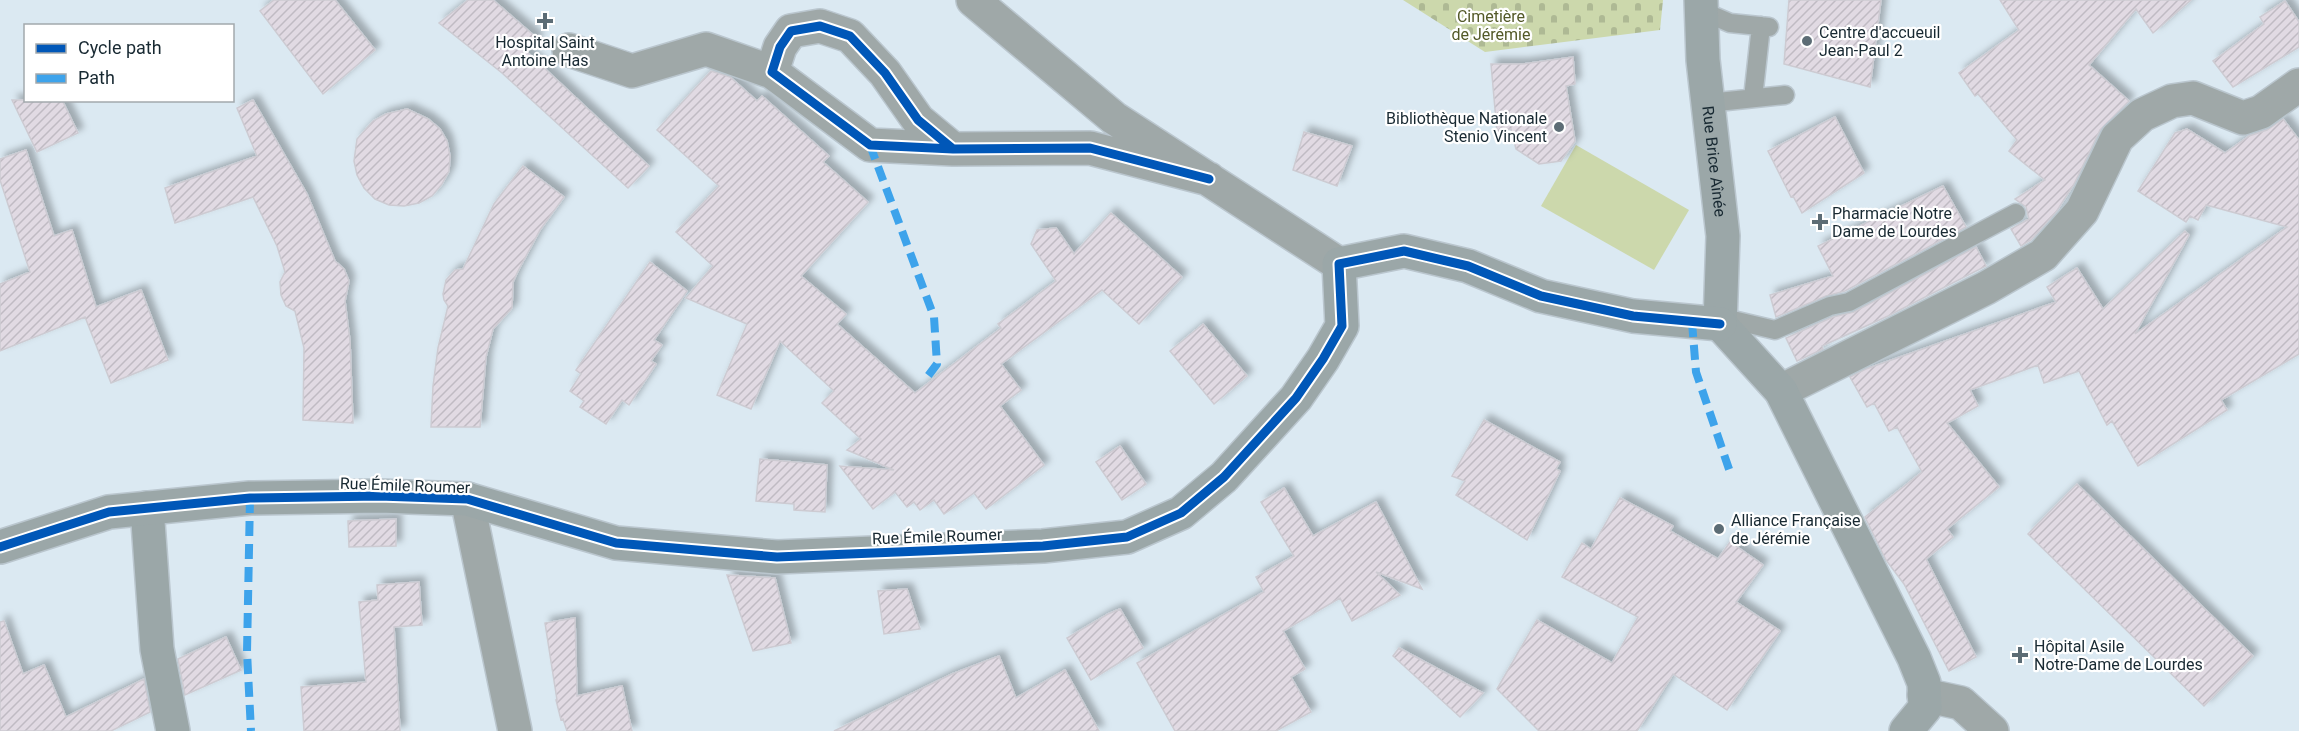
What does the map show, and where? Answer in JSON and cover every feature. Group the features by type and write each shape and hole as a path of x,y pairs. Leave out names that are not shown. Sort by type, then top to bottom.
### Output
{"street":[{"path":"973,0 1114,118 1339,264 1404,251 1468,266 1541,296 1633,316 1720,320 1781,391 1914,657 1924,683 1925,708 1906,731"},
{"name":"Rue Brice Aînée","path":"1701,5 1703,60 1723,236 1720,320"},
{"path":"772,72 780,47 791,31 820,26 850,36 885,73 918,120 953,149"},
{"path":"568,50 632,71 706,50 772,72 870,145 953,149 1090,148 1209,178"},
{"path":"1781,391 1986,288 2043,255 2082,211 2117,138 2142,115 2172,101 2193,98 2243,118 2261,112 2299,85"},
{"name":"Rue Émile Roumer","path":"0,547 109,512 250,498 379,496 467,500 616,543 777,557 1043,546 1127,537 1181,513 1224,477 1296,398 1342,326 1339,264"},
{"path":"467,500 515,731"},
{"path":"147,508 157,649 173,731"},
{"path":"1924,694 1961,703 1992,731"}],"lane":[{"path":"1701,5 1730,23 1765,26 1753,98"},
{"path":"1708,103 1785,95"},
{"path":"1720,320 1776,330 1830,306 1849,302 2016,213"}],"green space":[{"name":"Cimetière de Jérémie","path":"1403,0 1663,0 1660,30 1485,52"},
{"path":"1576,145 1689,210 1654,270 1541,206"}],"building":[{"path":"274,0 335,0 375,50 323,94 260,11"},
{"path":"468,0 493,0 538,39 527,52 649,166 628,188 502,73 439,23"},
{"path":"1789,0 1881,0 1870,87 1784,64"},
{"path":"2000,0 2191,0 2153,33 2136,9 2089,65 2129,101 2100,130 2074,184 2056,212 2031,240 2021,246 2011,229 2029,219 2026,207 2015,199 2045,180 2009,151 2017,140 1978,94 1975,96 1959,73 2019,30"},
{"path":"2285,1 2299,22 2299,47 2233,87 2213,61 2264,24 2260,17"},
{"path":"1573,57 1575,84 1566,86 1575,141 1561,161 1539,164 1516,149 1511,129 1497,132 1491,64 1523,64"},
{"path":"711,71 730,77 757,101 762,96 829,156 823,162 868,202 801,276 846,314 837,324 915,393 1001,328 998,324 1056,281 1031,244 1037,230 1056,228 1074,254 1111,213 1182,277 1139,324 1102,290 1001,364 1021,390 1000,406 1044,465 986,509 974,493 944,514 934,500 920,510 914,502 907,507 895,492 873,509 840,466 894,470 847,450 861,439 822,403 834,391 780,341 751,409 717,395 747,324 686,298 713,266 676,232 719,186 657,130"},
{"path":"12,100 63,102 78,133 37,152"},
{"path":"253,100 307,194 335,261 344,269 349,281 345,301 350,341 353,423 303,420 304,348 295,311 286,306 281,295 280,282 285,272 277,246 253,197 175,223 165,188 257,156 237,108"},
{"path":"407,109 428,119 440,129 447,141 450,156 449,171 432,196 419,203 404,206 389,205 375,199 364,188 357,175 354,161 357,139 373,121 386,114"},
{"path":"1835,117 1864,173 1802,213 1793,196 1791,197 1768,151"},
{"path":"2283,119 2299,140 2299,354 2221,400 2227,410 2138,466 2112,421 2107,425 2079,371 2044,383 2038,365 1970,390 1978,406 1947,423 1999,487 1947,529 1953,537 1926,559 1976,657 1949,671 1904,584 1886,560 1865,517 1922,472 1897,427 1889,431 1874,403 1867,407 1850,377 1866,369 2056,302 2047,287 2077,268 2103,309 2185,231 2189,235 2135,334 2287,227 2206,205 2198,220 2190,216 2186,222 2138,191 2175,133 2187,129 2225,153 2249,136 2267,130"},
{"path":"1304,132 1352,146 1337,186 1293,170"},
{"path":"26,150 54,236 72,230 96,307 141,290 168,360 111,383 85,317 0,351 0,284 30,272 0,180 0,159"},
{"path":"523,166 564,197 540,230 518,271 513,282 512,308 493,329 486,357 480,427 431,427 438,348 448,306 443,294 446,280 455,270 463,269 494,204"},
{"path":"1943,186 1966,227 1845,291 1826,296 1776,317 1770,295 1833,276 1818,246"},
{"path":"1976,247 1986,266 1888,316 1822,346 1823,349 1797,361 1786,338 1833,317 1854,312"},
{"path":"650,262 687,291 654,340 662,345 651,361 656,364 629,405 622,400 606,424 580,407 584,401 570,391 581,374 576,370"},
{"path":"1203,324 1247,376 1214,404 1170,351"},
{"path":"1484,420 1560,462 1556,469 1560,471 1527,540 1456,495 1465,481 1452,476"},
{"path":"1120,446 1146,484 1122,500 1096,462"},
{"path":"760,459 827,465 825,512 794,510 794,504 756,501"},
{"path":"2077,484 2253,656 2204,706 2028,534"},
{"path":"1284,488 1313,536 1376,502 1422,589 1376,572 1400,595 1352,621 1340,598 1283,631 1305,669 1291,677 1311,712 1276,731 1175,731 1137,663 1264,592 1256,577 1294,556 1261,502"},
{"path":"1620,498 1673,526 1670,531 1718,559 1730,542 1763,565 1736,602 1780,631 1727,710 1673,674 1637,731 1539,731 1497,689 1537,620 1612,663 1638,617 1562,577 1582,543 1591,549"},
{"path":"396,519 396,546 349,547 348,521"},
{"path":"727,575 775,578 791,643 753,651"},
{"path":"419,582 422,625 394,627 400,731 304,731 301,687 366,682 359,602 378,600 377,585"},
{"path":"907,589 920,629 884,634 878,591"},
{"path":"1120,609 1143,648 1091,680 1067,638"},
{"path":"575,618 577,696 622,686 632,731 567,731 563,719 561,720 545,623"},
{"path":"4,621 23,674 44,665 66,717 144,679 150,712 111,731 0,731 0,622"},
{"path":"226,637 241,670 185,695 178,659"},
{"path":"1399,648 1483,693 1460,717 1393,656"},
{"path":"999,656 1016,698 1065,670 1099,731 834,731 952,674"}],"marked path":[{"path":"870,145 934,317 937,364 925,380"},
{"path":"1692,322 1696,372 1731,475"},
{"path":"250,498 247,652 251,731"}],"cycle path":[{"path":"953,149 918,120 885,73 850,36 820,26 791,31 780,47 772,72 870,145 953,149 1090,148 1209,179"},
{"path":"0,547 109,512 250,498 379,496 467,499 616,543 777,557 1043,546 1127,537 1181,513 1224,477 1296,398 1342,326 1339,264 1404,251 1468,266 1541,296 1633,316 1720,324"}],"place":[{"name":"Hospital Saint Antoine Has","path":"545,21"},
{"name":"Centre d'accueuil Jean-Paul 2","path":"1807,41"},
{"name":"Bibliothèque Nationale Stenio Vincent","path":"1559,127"},
{"name":"Pharmacie Notre Dame de Lourdes","path":"1820,222"},
{"name":"Alliance Française de Jérémie","path":"1719,529"},
{"name":"Hôpital Asile Notre-Dame de Lourdes","path":"2020,655"}]}
